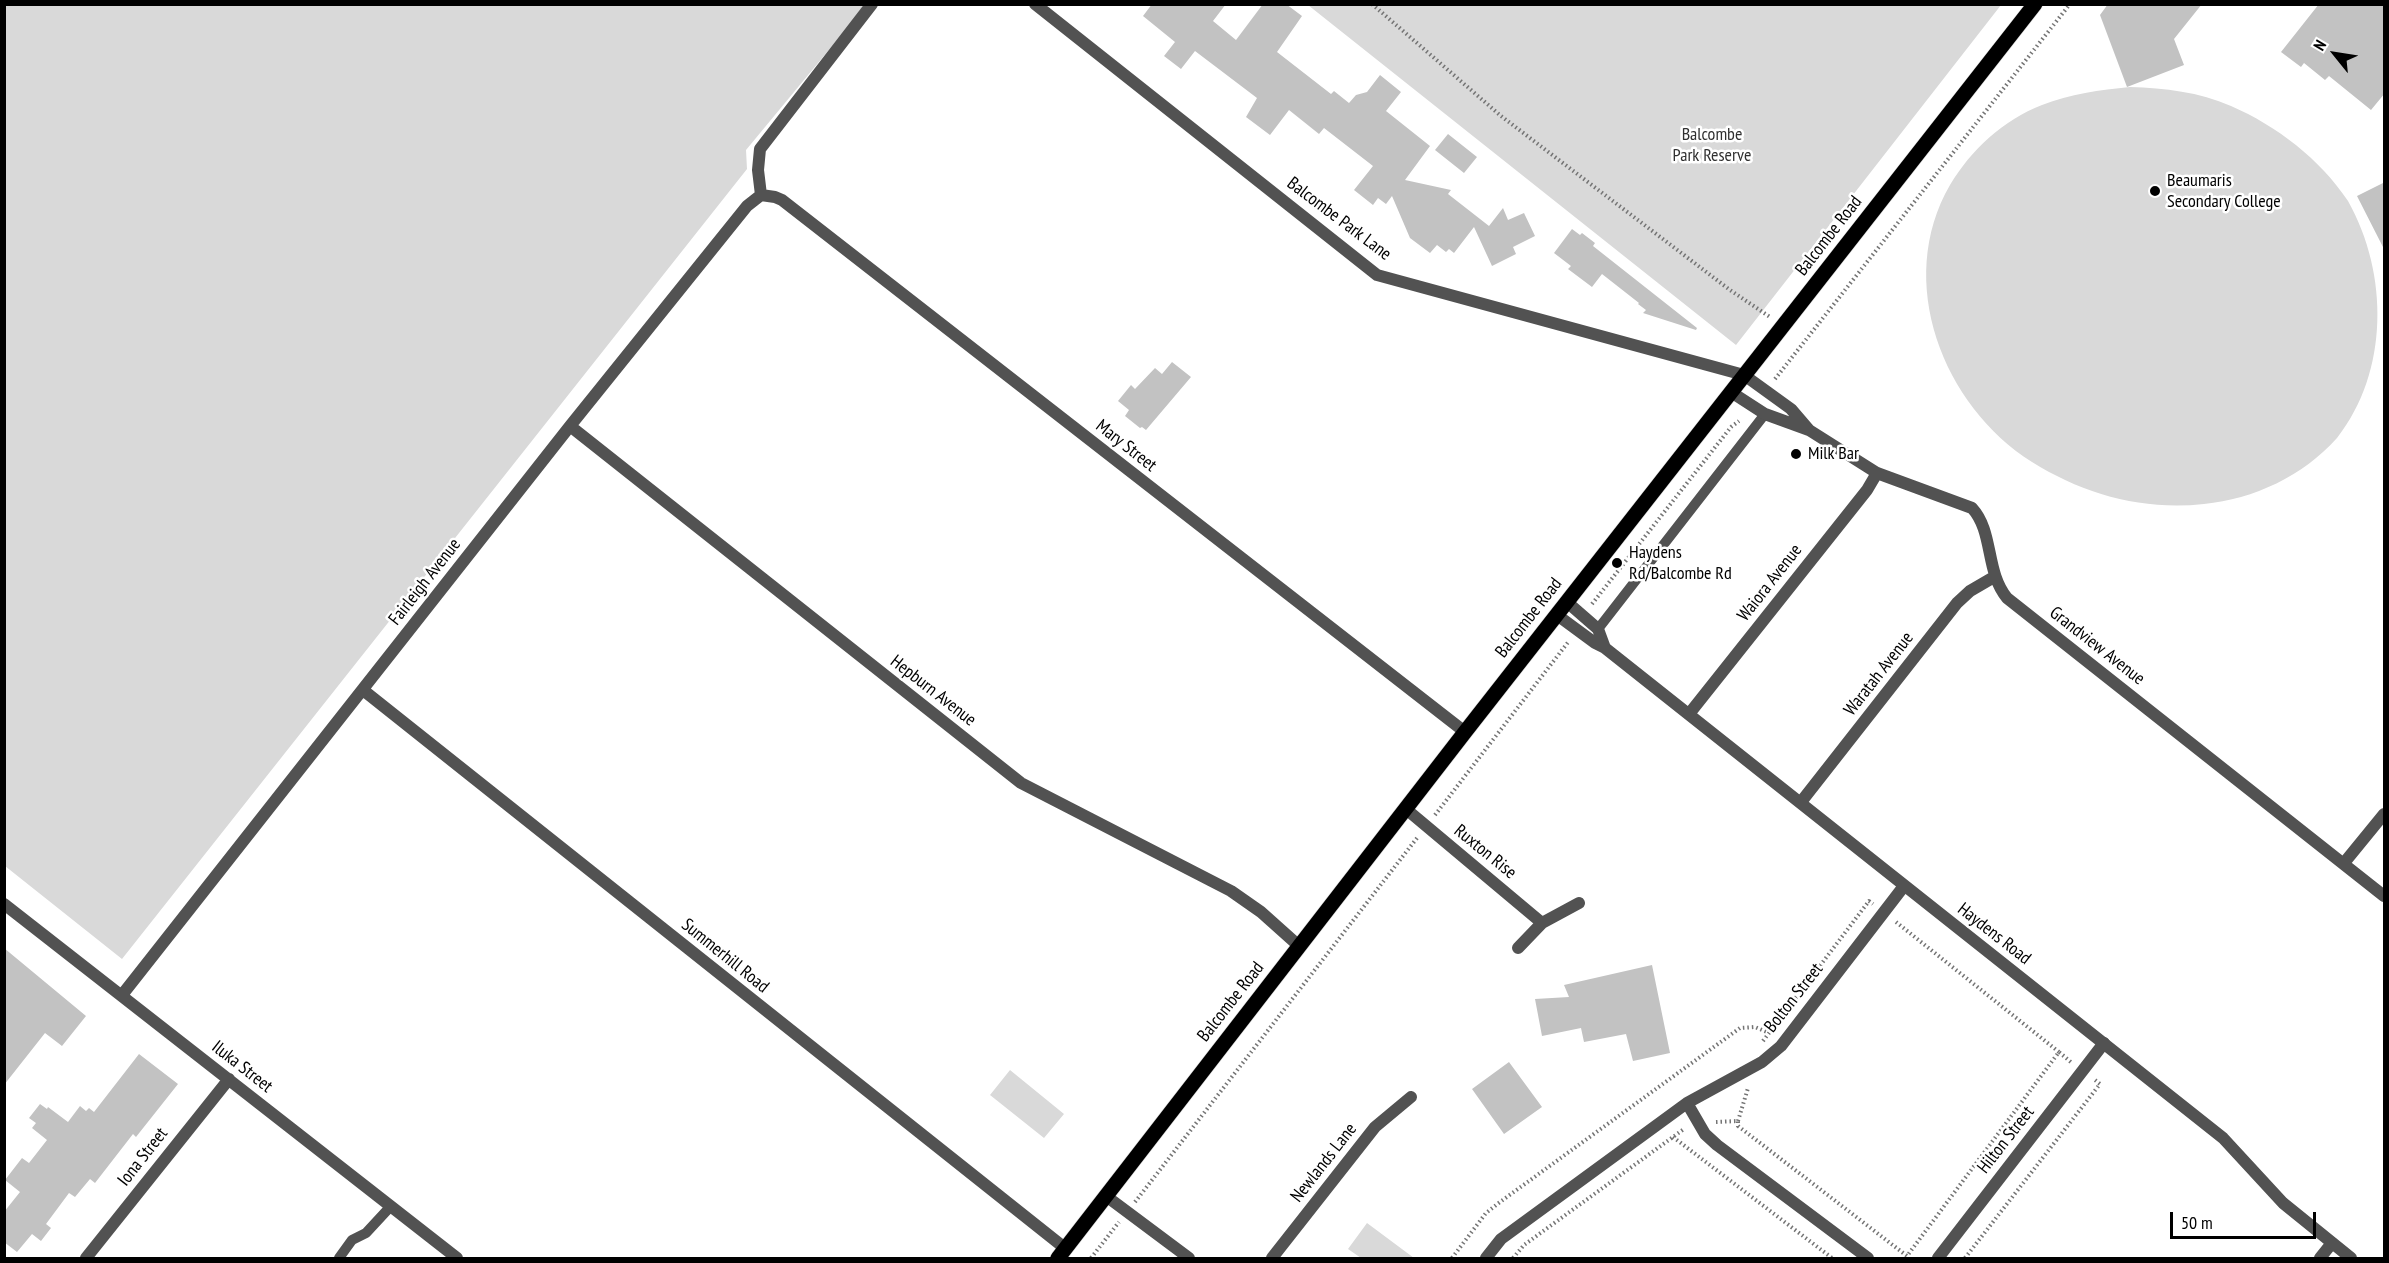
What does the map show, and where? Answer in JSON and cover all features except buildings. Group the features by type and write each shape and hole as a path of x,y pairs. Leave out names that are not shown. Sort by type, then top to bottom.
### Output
{"main road":[{"name":"Balcombe Road","path":"1062,1254 1465,732 2035,4"}],"street":[{"path":"761,195 758,170 760,149 873,4"},
{"name":"Balcombe Park Lane","path":"1035,4 1377,275 1744,375"},
{"name":"Fairleigh Avenue","path":"122,995 570,426 747,206 761,195"},
{"name":"Mary Street","path":"761,195 782,200 1465,732"},
{"name":"Grandview Avenue","path":"1744,375 1791,409 1809,430"},
{"name":"Grandview Avenue","path":"1731,392 1765,414 1809,430 1877,473 1972,508 1980,517 1983,525 1994,577 2007,598 2385,896"},
{"name":"Hepburn Avenue","path":"570,426 1021,783 1231,891 1261,912 1299,946"},
{"name":"Waiora Avenue","path":"1689,714 1867,490 1877,473"},
{"name":"Waratah Avenue","path":"1801,802 1957,603 1970,591 1994,577"},
{"path":"1567,602 1598,629 1605,648"},
{"name":"Haydens Road","path":"1557,615 1594,643 1605,648 2223,1138 2283,1203 2351,1258"},
{"name":"Summerhill Road","path":"363,690 1062,1254"},
{"name":"Ruxton Rise","path":"1406,809 1542,923"},
{"path":"2344,863 2385,814"},
{"name":"Bolton Street","path":"1486,1258 1501,1239 1687,1103 1754,1066 1781,1046 1904,886"},
{"path":"1518,948 1542,923 1579,903"},
{"name":"Iluka Street","path":"4,904 458,1258"},
{"name":"Hilton Street","path":"1938,1258 2104,1043"},
{"name":"Iona Street","path":"86,1258 229,1079"},
{"name":"Newlands Lane","path":"1272,1258 1375,1127 1411,1097"},
{"path":"1687,1103 1705,1134 1717,1145 1868,1258"},
{"path":"1106,1196 1189,1258"},
{"path":"2320,1258 2332,1243"}],"lane":[{"path":"1598,629 1765,414"},
{"path":"339,1258 352,1240 366,1233 391,1206"}],"path":[{"path":"1372,4 1502,116 1730,290 1783,326"},
{"path":"1965,1258 2100,1084 1869,901 1767,1032 1754,1066 1738,1126 1907,1256 2059,1052"},
{"path":"1452,1258 1486,1213 1740,1028 1755,1027 1767,1032"},
{"path":"1513,1258 1524,1245 1696,1120 1724,1123 1738,1121"},
{"path":"1673,1137 1832,1258"}],"green space":[{"path":"4,5 866,5 746,150 747,169 122,959 5,866"},
{"name":"Balcombe Park Reserve","path":"1308,5 2001,5 1736,345"},
{"path":"2130,87 2169,90 2207,97 2248,114 2281,134 2324,171 2348,201 2361,229 2371,260 2376,291 2377,322 2374,353 2366,383 2354,412 2337,438 2309,464 2276,483 2241,497 2204,504 2159,505 2114,498 2052,473 2032,462 2001,438 1974,409 1952,375 1937,338 1928,300 1927,261 1934,222 1958,172 1989,138 2028,111 2074,95"},
{"path":"1010,1070 1064,1114 1044,1138 990,1095"},
{"path":"1367,1223 1414,1258 1361,1258 1348,1249"}],"place":[{"name":"Beaumaris Secondary College","path":"2155,191"},
{"name":"Milk Bar","path":"1796,454"},
{"name":"Haydens Rd/Balcombe Rd","path":"1617,563"}]}
